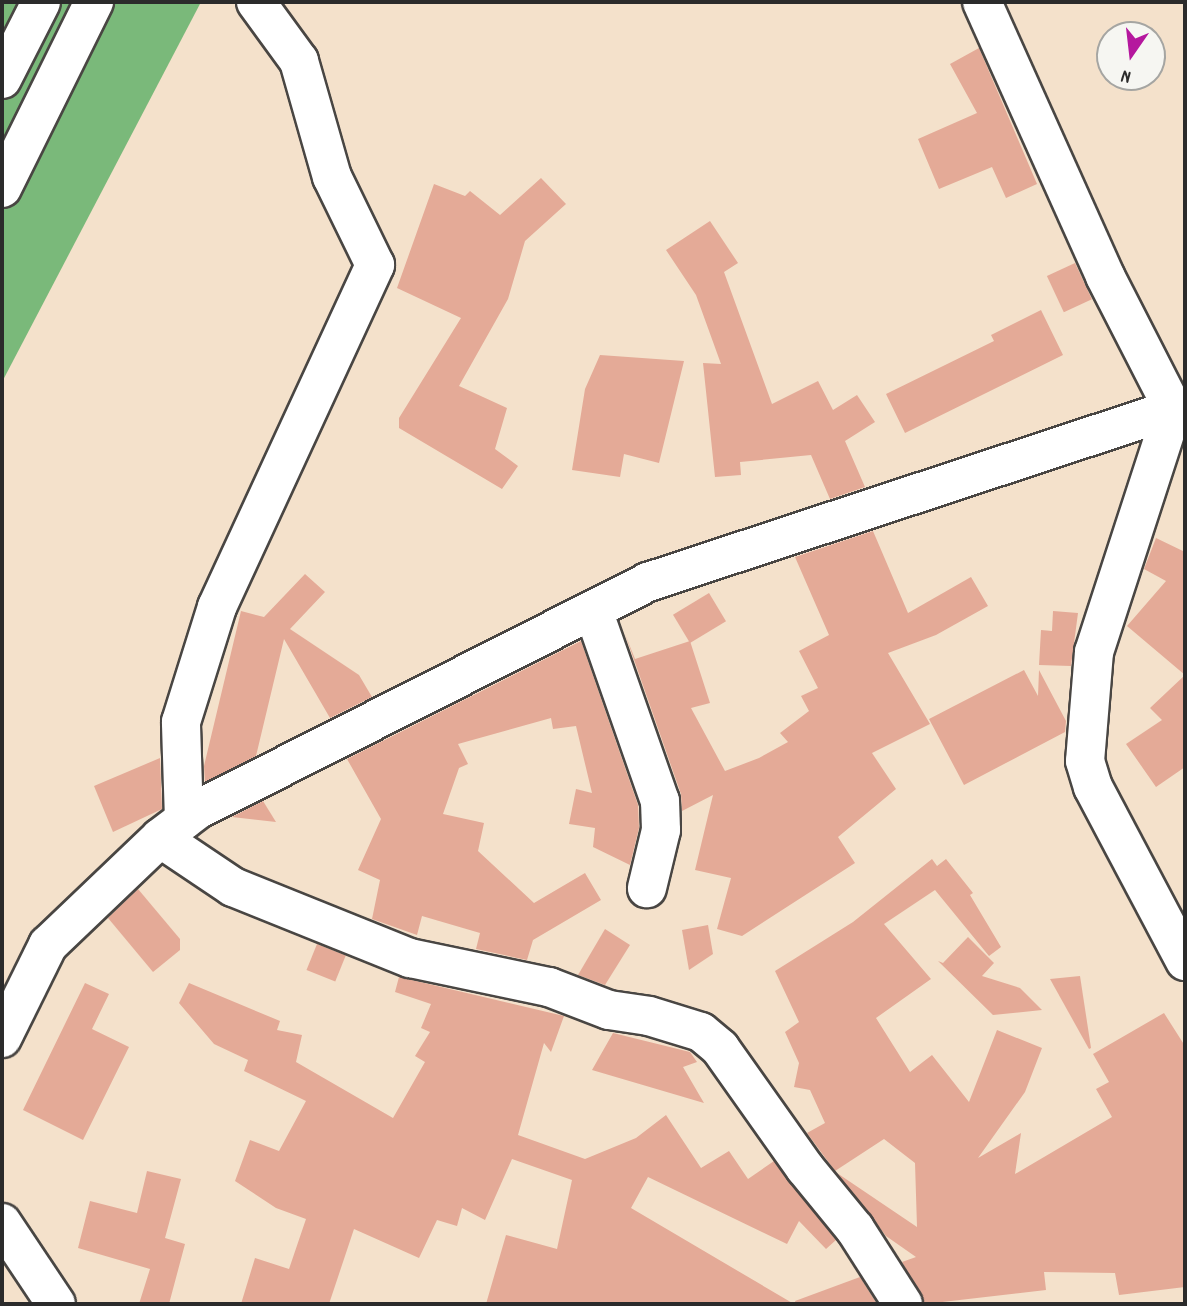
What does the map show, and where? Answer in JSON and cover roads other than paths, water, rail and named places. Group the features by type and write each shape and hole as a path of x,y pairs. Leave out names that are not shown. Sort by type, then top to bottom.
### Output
{"main road":[{"path":"2,79 41,2"},
{"path":"2,188 94,2"},
{"path":"172,829 181,722 217,607 375,265 332,177 299,61 256,2"},
{"path":"982,2 1105,276 1173,409 1094,652 1085,761 1093,787 1185,961"},
{"path":"2,1038 48,945 172,829 648,582 1173,409"},
{"path":"593,610 660,801 661,830 647,888"},
{"path":"172,829 233,887 410,958 549,987 609,1010 649,1016 701,1032 720,1048 805,1168 855,1229 903,1304"},
{"path":"2,1223 56,1304"}]}
